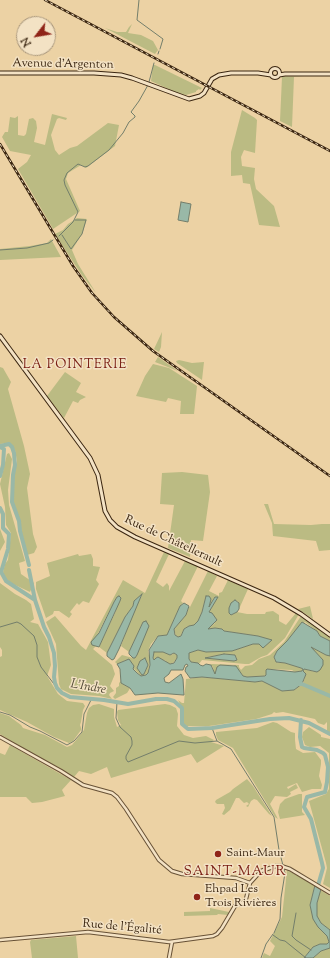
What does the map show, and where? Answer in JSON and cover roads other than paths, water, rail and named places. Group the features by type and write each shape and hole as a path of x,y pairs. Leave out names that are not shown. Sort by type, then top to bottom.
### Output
{"main road":[{"path":"330,73 285,74 279,73 275,68 271,73 275,78 279,73 286,72 330,73"},
{"name":"Avenue d'Argenton","path":"0,73 106,74 132,78 185,98 195,98 204,92 214,77 219,75 231,73 271,73"},
{"name":"Rue de Châtellerault","path":"0,336 90,458 98,475 105,511 110,520 117,527 155,546 266,594 295,610 330,635"}],"street":[{"path":"0,737 83,785 112,793 126,809 159,860 172,871 187,874 232,877 250,884 263,869 281,866 330,893"},
{"name":"Rue de l'Égalité","path":"0,940 88,932 172,942 217,934 224,926 235,906 244,902 246,899 250,884"},
{"path":"169,958 172,942"}],"waterway":[{"path":"139,0 137,20 163,39 160,49"},
{"path":"149,82 154,63"},
{"path":"59,236 73,222 78,212 65,185 64,180 67,173 78,164 85,167 88,166 109,150 123,133 129,122 135,117 131,112 148,85"},
{"path":"62,235 71,249 82,234 86,220 75,220"},
{"path":"0,250 27,248 49,243 53,240"},
{"path":"0,446 9,444 14,453 15,465 12,502 19,521 20,531 29,565"},
{"name":"L'Indre","path":"0,447 4,449 3,465 0,476"},
{"name":"L'Indre","path":"0,508 3,514 3,528 9,534 8,549 1,572 6,581 35,600 54,653 55,683 57,688 62,693 70,697 128,704 156,699 167,699 174,701 182,708 182,724 188,729 212,728 270,719 289,718 309,723 330,734"},
{"path":"29,570 35,600"},
{"path":"0,627 17,622 34,636 37,645 37,657 41,667 57,688"},
{"path":"298,684 302,684 330,696"},
{"path":"0,712 10,715 30,727 67,745 74,741 82,732 84,714 91,700"},
{"path":"117,702 116,718 120,727 131,737 132,741 132,745 126,756 128,762 179,741 195,743 217,741 212,728"},
{"name":"L'Indre","path":"301,720 300,737 302,747 317,750 323,753 325,755 328,767 325,792 307,797 304,807 311,819 323,868 317,889"},
{"path":"217,741 231,749 274,817 279,850 285,873 281,898 280,919 274,933"},
{"path":"296,913 292,936 311,950"},
{"path":"261,958 266,944 273,934"},
{"path":"273,935 280,940 285,941 306,958"}],"railway":[{"path":"45,0 330,151"},
{"path":"0,144 73,266 92,293 114,317 153,351 330,476"}],"place":[{"name":"Saint-Maur","path":"218,854"},
{"name":"Ehpad Les Trois Rivières","path":"197,897"}],"district":[{"name":"LA POINTERIE","path":"75,366"},
{"name":"SAINT-MAUR","path":"235,873"}]}
